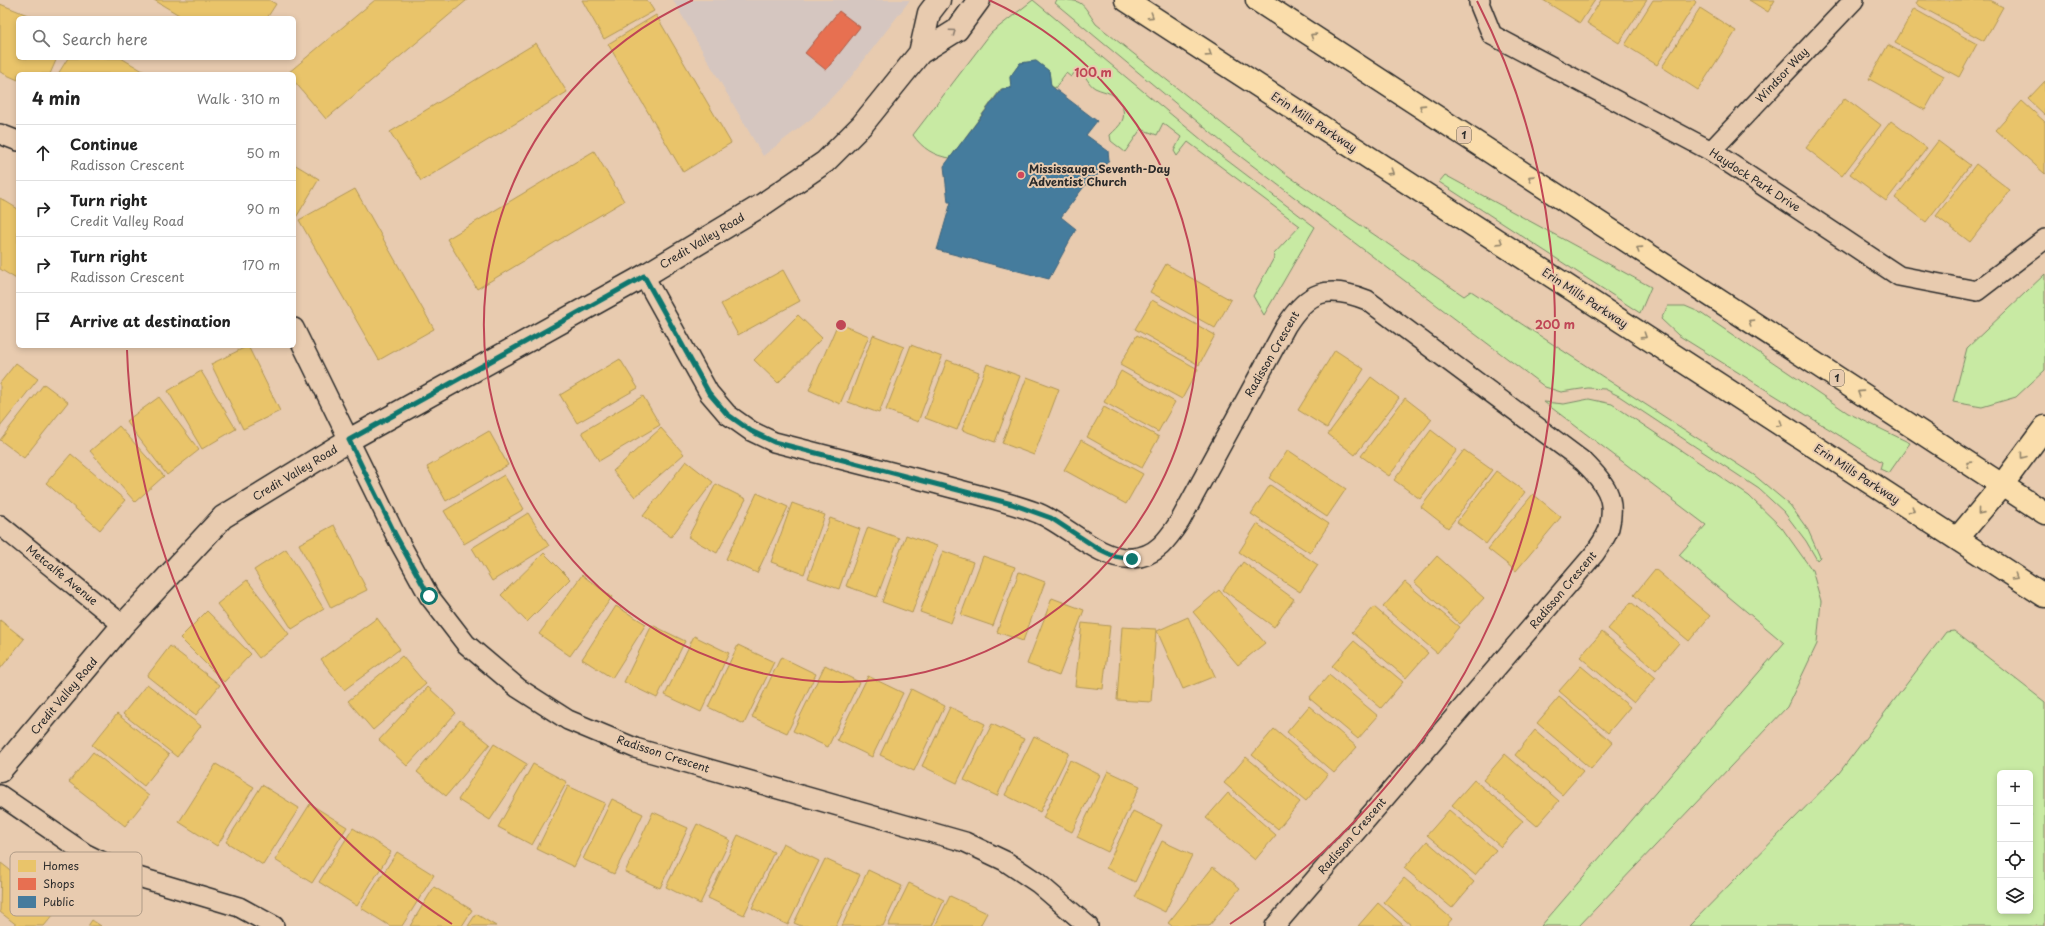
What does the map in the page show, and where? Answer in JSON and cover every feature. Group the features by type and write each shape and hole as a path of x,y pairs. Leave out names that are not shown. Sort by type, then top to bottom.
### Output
{"main road":[{"name":"Erin Mills Parkway","path":"1126,0 2045,596"},
{"name":"1","path":"1256,0 2045,513"},
{"path":"1958,539 2002,485 2045,427"}],"street":[{"name":"Credit Valley Road","path":"920,53 929,13 939,0"},
{"name":"Credit Valley Road","path":"0,771 123,625 223,517 349,440 644,276 762,205 825,162 862,125 920,53 957,30 979,0"},
{"name":"Haydock Park Drive","path":"1480,0 1479,3 1492,35 1711,151 1899,276 1977,291 2045,238"},
{"name":"Windsor Way","path":"1711,151 1854,0"},
{"path":"0,134 16,140"},
{"name":"Radisson Crescent","path":"644,276 709,393 727,414 751,431 774,442 1012,504 1051,518 1097,548 1114,556 1132,559 1150,554 1166,542 1180,521 1297,308 1312,296 1328,291 1350,293 1367,300 1584,462 1602,480 1611,500 1609,529 1596,553 1275,926"},
{"name":"Radisson Crescent","path":"296,332 396,536 429,596 466,644 518,688 568,720 635,748 965,842 1005,861 1038,883 1088,926"},
{"name":"Metcalfe Avenue","path":"0,525 123,625"},
{"path":"0,795 83,852"},
{"path":"142,878 239,907 274,926"}],"shaded area":[{"path":"673,0 910,0 850,78 812,118 763,156"}],"green space":[{"path":"1033,0 1220,155 1315,227 1264,315 1253,296 1275,256 1273,255 1300,226 1188,142 1177,156 1174,151 1181,137 1163,123 1157,135 1141,129 1125,152 1111,141 1110,135 1120,125 1124,115 1120,101 1113,95 1092,86 1082,73 1075,72 1071,77 1066,73 1055,88 1051,86 1049,71 1036,61 1020,63 1010,77 1011,88 1001,89 950,158 929,151 920,144 913,135 991,33"},
{"path":"1057,0 1072,1 1081,4 1096,24 1287,175 1464,296 1471,291 1754,475 1790,505 1808,530 1820,557 1817,560 1806,541 1784,512 1759,489 1619,396 1605,389 1588,388 1561,392 1545,387 1228,147 1055,3"},
{"path":"1445,175 1651,287 1640,313 1439,182"},
{"path":"2045,274 2045,370 2016,397 1982,407 1953,402 1967,348"},
{"path":"1668,306 1685,306 1699,312 1848,413 1910,443 1889,473 1880,469 1882,462 1678,335 1661,319"},
{"path":"1589,399 1612,404 1749,496 1782,528 1812,570 1821,601 1817,644 1787,707 1579,926 1541,926 1784,643 1679,555 1706,525 1544,402 1564,404"},
{"path":"1954,631 2045,702 2045,926 1689,926 1839,773 1946,632"}],"building: Homes":[{"path":"154,0 269,0 276,4 268,16 181,16"},
{"path":"375,0 467,0 326,119 296,83 296,72 289,72"},
{"path":"582,0 647,0 654,11 604,39"},
{"path":"1543,0 1595,0 1580,23"},
{"path":"1601,0 1647,0 1619,43 1587,23"},
{"path":"1653,0 1694,0 1696,2 1657,65 1625,45"},
{"path":"1749,0 1775,0 1768,12"},
{"path":"1918,0 1989,0 2003,7 1984,41 1916,4"},
{"path":"0,4 30,16 16,16 16,60 56,60 51,72 16,72 16,79 0,72"},
{"path":"1700,8 1736,31 1698,90 1662,67"},
{"path":"1914,9 1977,44 1959,77 1895,43"},
{"path":"656,15 731,143 683,172 608,44"},
{"path":"536,43 567,92 421,181 390,132"},
{"path":"1888,45 1944,76 1925,110 1869,79"},
{"path":"67,60 124,60 145,72 59,72"},
{"path":"2045,81 2045,115 2028,99"},
{"path":"1845,98 1881,125 1842,176 1806,148"},
{"path":"2022,101 2045,122 2045,174 1996,130"},
{"path":"1891,121 1927,148 1886,201 1850,174"},
{"path":"1938,141 1970,165 1926,222 1895,198"},
{"path":"594,151 624,201 477,289 447,239"},
{"path":"1976,164 2010,190 1970,242 1936,216"},
{"path":"296,165 319,179 296,218"},
{"path":"355,189 434,329 379,360 299,220"},
{"path":"0,198 16,208 16,279 0,269"},
{"path":"1166,264 1231,300 1215,328 1150,292"},
{"path":"783,270 800,301 738,335 721,304"},
{"path":"1152,300 1215,335 1199,365 1135,329"},
{"path":"798,315 822,338 778,383 754,360"},
{"path":"838,323 869,336 840,404 809,390"},
{"path":"873,335 904,347 879,413 848,402"},
{"path":"1137,335 1198,369 1182,399 1120,365"},
{"path":"911,345 942,357 918,422 886,410"},
{"path":"244,348 249,348 280,411 243,429 211,364"},
{"path":"1335,350 1364,369 1327,428 1298,410"},
{"path":"620,359 638,388 577,423 560,395"},
{"path":"947,360 979,372 957,430 925,418"},
{"path":"16,363 38,379 0,427 0,383"},
{"path":"987,364 1020,376 995,442 962,430"},
{"path":"201,371 236,429 202,449 168,391"},
{"path":"1121,371 1175,402 1158,432 1104,402"},
{"path":"1027,377 1059,389 1034,455 1002,443"},
{"path":"1371,377 1399,398 1355,455 1328,434"},
{"path":"44,384 68,402 24,458 0,440"},
{"path":"643,396 660,425 599,461 582,432"},
{"path":"159,397 199,450 167,475 126,421"},
{"path":"1405,398 1432,419 1389,476 1361,456"},
{"path":"1104,407 1159,437 1142,468 1087,437"},
{"path":"119,426 164,476 135,502 90,451"},
{"path":"661,428 684,454 635,497 613,471"},
{"path":"1431,430 1457,450 1420,499 1394,480"},
{"path":"489,431 508,465 446,501 427,467"},
{"path":"1081,440 1143,474 1126,504 1064,470"},
{"path":"1288,450 1346,489 1327,517 1269,478"},
{"path":"1464,450 1492,470 1448,528 1421,507"},
{"path":"71,454 125,500 100,530 46,483"},
{"path":"686,461 713,482 671,537 643,516"},
{"path":"1496,471 1525,492 1486,544 1457,522"},
{"path":"504,475 524,509 464,544 444,511"},
{"path":"716,484 746,499 717,553 688,537"},
{"path":"1270,485 1329,524 1310,553 1251,514"},
{"path":"757,493 788,507 757,573 726,559"},
{"path":"1533,494 1561,517 1516,571 1488,549"},
{"path":"792,503 825,515 804,574 771,562"},
{"path":"528,513 549,546 492,581 472,548"},
{"path":"830,518 860,529 839,589 808,578"},
{"path":"1257,524 1318,565 1300,592 1239,552"},
{"path":"334,525 367,590 331,608 299,544"},
{"path":"868,527 899,538 877,597 846,586"},
{"path":"906,535 937,546 912,613 882,602"},
{"path":"286,549 324,609 292,629 254,570"},
{"path":"943,551 973,562 951,623 920,612"},
{"path":"544,553 570,579 527,622 501,595"},
{"path":"983,556 1015,567 993,626 961,615"},
{"path":"1437,556 1484,598 1460,624 1414,582"},
{"path":"1243,562 1294,599 1274,627 1223,590"},
{"path":"1655,569 1710,616 1689,641 1634,595"},
{"path":"1019,572 1045,582 1023,641 997,632"},
{"path":"582,575 612,597 570,656 539,634"},
{"path":"247,580 289,634 259,658 217,604"},
{"path":"1405,582 1459,627 1437,653 1383,607"},
{"path":"1219,590 1265,643 1238,665 1193,612"},
{"path":"1052,598 1084,610 1059,676 1027,664"},
{"path":"1631,602 1679,643 1656,670 1608,629"},
{"path":"616,606 646,624 612,678 582,659"},
{"path":"1374,607 1428,653 1406,678 1352,632"},
{"path":"207,611 251,654 224,682 180,638"},
{"path":"1188,617 1215,676 1183,689 1157,631"},
{"path":"377,618 400,649 344,690 321,659"},
{"path":"0,620 24,639 0,669"},
{"path":"1082,623 1110,626 1103,689 1075,686"},
{"path":"652,625 685,641 657,698 624,682"},
{"path":"1122,627 1156,629 1151,702 1117,700"},
{"path":"1602,632 1656,678 1634,703 1580,657"},
{"path":"694,636 729,653 701,712 665,695"},
{"path":"1354,641 1403,682 1381,708 1332,666"},
{"path":"738,645 774,662 744,724 708,707"},
{"path":"170,646 220,685 196,715 147,676"},
{"path":"402,656 426,684 373,730 348,701"},
{"path":"781,657 816,674 787,733 752,717"},
{"path":"825,665 859,682 828,747 793,731"},
{"path":"1581,666 1630,707 1608,733 1559,691"},
{"path":"1329,675 1378,716 1358,739 1309,698"},
{"path":"868,676 903,693 872,757 837,740"},
{"path":"147,684 201,726 177,757 123,714"},
{"path":"428,687 456,713 407,766 379,740"},
{"path":"911,689 945,706 914,771 880,755"},
{"path":"1559,697 1613,743 1591,769 1537,723"},
{"path":"1309,706 1357,747 1334,773 1287,732"},
{"path":"950,707 985,724 957,783 922,766"},
{"path":"117,714 169,755 144,786 92,745"},
{"path":"460,720 490,744 446,796 417,772"},
{"path":"992,724 1024,739 997,796 964,780"},
{"path":"1274,729 1328,775 1306,801 1252,755"},
{"path":"1535,730 1583,771 1562,795 1515,755"},
{"path":"1034,736 1069,753 1040,812 1005,795"},
{"path":"494,744 527,764 490,820 458,800"},
{"path":"93,752 149,796 125,826 69,782"},
{"path":"1505,754 1559,801 1537,826 1483,780"},
{"path":"1246,757 1300,802 1278,829 1224,783"},
{"path":"1070,760 1100,775 1072,832 1043,818"},
{"path":"216,764 254,787 217,846 179,822"},
{"path":"533,764 567,782 532,845 498,827"},
{"path":"1108,771 1140,786 1108,852 1077,837"},
{"path":"1474,780 1523,821 1501,847 1452,805"},
{"path":"262,785 299,808 263,865 226,842"},
{"path":"568,786 605,803 574,867 537,849"},
{"path":"1228,793 1276,835 1255,860 1206,818"},
{"path":"612,799 643,814 614,874 583,859"},
{"path":"310,804 347,827 312,883 275,860"},
{"path":"1449,810 1496,850 1475,875 1427,835"},
{"path":"1133,811 1162,825 1135,882 1106,868"},
{"path":"653,812 688,828 660,888 625,872"},
{"path":"697,824 730,840 700,904 666,887"},
{"path":"353,828 391,852 357,906 319,882"},
{"path":"738,835 774,852 744,915 708,898"},
{"path":"1162,841 1192,855 1165,912 1135,897"},
{"path":"1427,841 1474,882 1452,908 1404,868"},
{"path":"783,843 819,861 788,925 752,908"},
{"path":"397,852 434,875 402,926 390,926 361,908"},
{"path":"825,859 860,875 836,926 801,926 794,923"},
{"path":"1,863 10,870 10,916 52,916 44,926 18,926 0,912"},
{"path":"1213,867 1240,888 1209,926 1172,926 1168,923"},
{"path":"868,870 902,886 883,926 842,926"},
{"path":"1404,878 1452,919 1446,926 1412,926 1384,902"},
{"path":"909,883 944,900 932,926 888,926"},
{"path":"434,887 472,910 462,926 410,926"},
{"path":"950,896 987,913 980,926 935,926"},
{"path":"1378,903 1404,926 1358,926"},
{"path":"476,914 496,926 468,926"},
{"path":"92,920 101,926 88,926"}],"building: Shops":[{"path":"839,11 860,27 826,70 805,53"}],"building: Public":[{"name":"Mississauga Seventh-Day Adventist Church","path":"1036,61 1049,71 1051,86 1097,121 1086,135 1108,151 1109,160 1089,186 1086,184 1061,217 1076,229 1049,279 937,250 951,202 948,202 944,166 1002,89 1011,88 1010,77 1020,63"}],"place":[{"name":"Mississauga Seventh-Day Adventist Church","path":"1021,175"}],"route":[{"path":"429,596 396,536 349,440 644,276 694,369 709,393 727,414 751,431 774,442 1012,504 1051,518 1097,548 1114,556 1132,559"}]}
